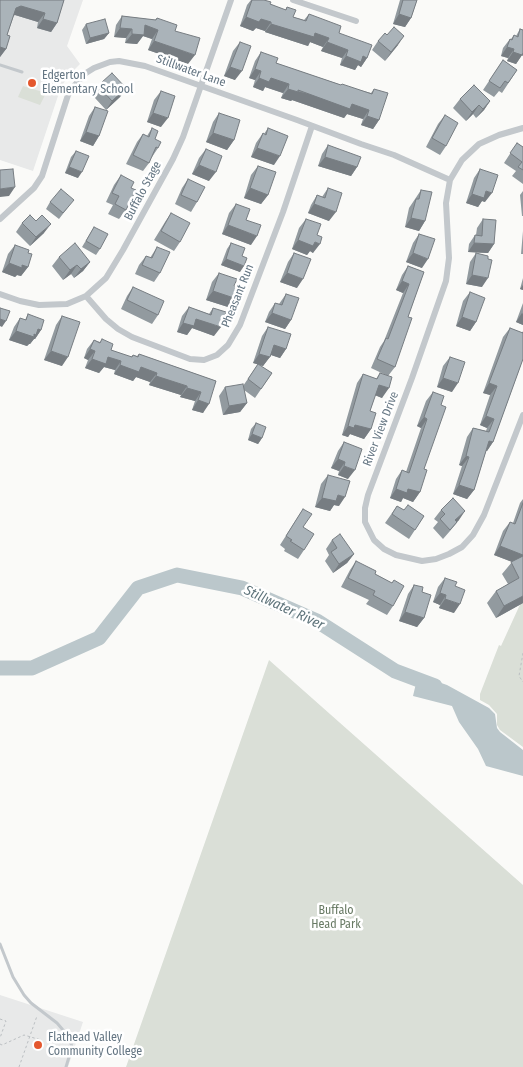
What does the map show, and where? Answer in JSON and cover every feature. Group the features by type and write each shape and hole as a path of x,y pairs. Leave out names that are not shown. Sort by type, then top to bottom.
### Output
{"street":[{"name":"Buffalo Stage","path":"0,294 48,306 67,304 86,296 106,278 128,242 173,159 231,0"},
{"path":"293,0 356,21"},
{"name":"Stillwater Lane","path":"0,219 34,188 42,176 68,95 73,87 86,73 110,62 128,62 145,66 394,155 450,180"},
{"name":"Pheasant Run","path":"86,296 106,319 132,337 190,359 204,360 217,354 228,345 240,325 283,212 312,126"},
{"name":"River View Drive","path":"523,128 499,134 478,144 462,160 450,180 446,204 449,258 447,273 419,360 368,495 365,508 365,522 374,540 384,549 396,555 422,561 436,560 462,546 477,529 484,515 523,415"}],"lane":[{"path":"0,65 22,72"},
{"path":"0,944 17,986 31,1003 70,1037 72,1047 66,1067"}],"path":[{"path":"523,653 519,676 523,682"},
{"path":"19,1067 40,1010"},
{"path":"0,1019 6,1021 0,1038"},
{"path":"0,1044 24,1035 41,1040"}],"shaded area":[{"name":"Edgerton Elementary School","path":"0,0 83,0 67,46 80,64 67,77 60,90 33,171 0,160"},
{"path":"418,675 447,685 489,708 495,714 497,728 500,732 523,750 523,776 486,766 478,749 459,722 452,706 413,696"},
{"name":"Flathead Valley Community College","path":"0,995 83,1022 68,1067 0,1067"}],"green space":[{"path":"23,86 46,93 40,105 18,97"},
{"path":"523,598 523,747 500,730 497,725 497,714 489,705 480,700 480,694 499,645 501,646"},
{"name":"Buffalo Head Park","path":"269,660 523,885 523,1067 126,1067"}],"building":[{"path":"0,0 64,0 57,23 43,19 45,13 21,6 16,8 7,35 10,36 6,49 0,47"},
{"path":"252,0 264,0 286,10 287,7 296,10 293,17 306,21 309,14 341,26 339,33 372,45 367,58 363,56 361,62 346,56 348,50 327,42 329,38 315,33 314,37 271,24 271,22 261,19 259,22 246,17"},
{"path":"403,0 417,0 411,18 399,14"},
{"path":"122,16 156,20 157,18 177,25 175,31 200,38 195,55 154,41 158,30 145,25 144,35 132,34 132,29 120,28"},
{"path":"105,19 109,33 90,38 86,24"},
{"path":"394,27 404,36 391,52 378,41"},
{"path":"520,29 523,30 522,55 513,52 514,49 507,47 514,35 518,37"},
{"path":"240,42 251,46 242,71 230,67"},
{"path":"261,52 278,58 276,63 341,85 372,94 374,89 388,93 379,120 367,116 369,110 352,104 350,109 298,90 298,92 288,89 289,84 271,78 269,82 259,78 261,71 255,69"},
{"path":"503,60 517,70 508,83 505,81 500,88 489,81"},
{"path":"112,73 126,88 112,101 101,89 104,87 101,83"},
{"path":"474,85 490,101 483,109 479,105 472,112 460,99"},
{"path":"161,91 175,96 168,118 153,113"},
{"path":"95,107 108,111 99,136 86,132"},
{"path":"219,113 240,120 234,140 213,133"},
{"path":"445,115 458,123 446,146 432,138"},
{"path":"152,128 158,131 155,139 161,142 158,148 156,147 149,163 133,155 143,134 149,137"},
{"path":"268,128 288,136 280,156 257,148 263,133 266,135"},
{"path":"517,143 523,147 523,170 518,167 522,162 510,153"},
{"path":"328,145 361,157 357,167 325,157"},
{"path":"206,149 222,156 216,172 199,165"},
{"path":"76,151 89,156 82,172 69,167"},
{"path":"258,166 276,172 268,195 250,188"},
{"path":"13,169 15,187 0,189 0,170"},
{"path":"480,169 498,175 492,193 486,191 484,198 472,194"},
{"path":"121,175 134,182 131,188 136,190 126,210 115,204 119,196 112,193"},
{"path":"188,179 205,187 197,202 181,195"},
{"path":"328,188 342,193 336,212 314,204 317,195 325,198"},
{"path":"61,189 74,200 63,213 50,202"},
{"path":"421,190 432,192 425,221 411,218 416,199 419,199"},
{"path":"236,204 250,209 246,220 261,225 257,236 228,225"},
{"path":"171,213 190,223 180,242 161,231"},
{"path":"30,215 36,221 42,215 51,224 36,237 22,223"},
{"path":"306,219 321,224 317,235 322,237 320,244 315,242 313,246 298,240"},
{"path":"483,219 496,220 494,244 474,243 475,235 482,236"},
{"path":"94,227 108,234 100,249 86,241"},
{"path":"419,234 435,239 428,259 413,253"},
{"path":"75,243 90,262 81,269 77,265 70,270 59,257"},
{"path":"231,243 245,248 242,256 247,258 244,266 226,259"},
{"path":"15,245 29,250 28,253 32,254 28,267 22,265 22,268 9,263"},
{"path":"157,247 170,252 160,273 142,265 146,256 152,258"},
{"path":"294,253 311,259 303,279 287,273"},
{"path":"476,253 488,256 488,259 492,260 488,278 472,275"},
{"path":"408,266 424,272 408,317 412,318 395,367 377,359 386,338 388,339 409,284 402,281"},
{"path":"219,273 237,279 234,286 238,287 234,298 213,291"},
{"path":"133,287 164,301 158,315 127,300"},
{"path":"470,292 485,298 476,322 462,317"},
{"path":"286,294 299,298 291,320 272,313 275,303 282,305"},
{"path":"189,307 211,315 213,308 226,312 221,327 196,319 194,326 183,323"},
{"path":"0,308 10,311 6,321 0,319"},
{"path":"28,314 44,320 41,330 38,329 34,337 16,331 20,318 26,320"},
{"path":"62,316 80,322 68,357 51,351"},
{"path":"268,327 291,334 286,349 274,345 270,357 259,354"},
{"path":"510,328 523,333 523,359 493,442 489,441 474,490 459,485 469,457 466,456 473,428 489,432 494,419 486,416 497,386 489,383"},
{"path":"102,339 113,344 111,350 132,357 133,355 138,357 139,354 216,381 209,404 198,400 201,392 156,376 157,373 141,367 139,372 120,365 121,361 108,357 106,364 92,359 95,351 90,349 94,340 100,343"},
{"path":"450,357 465,362 458,383 443,378"},
{"path":"258,364 272,373 261,389 248,379"},
{"path":"380,373 392,377 389,388 379,385 370,411 376,413 371,429 355,425 354,428 348,426 363,374 377,379"},
{"path":"243,384 247,403 229,406 225,387"},
{"path":"433,392 444,396 441,405 446,407 424,469 427,470 420,492 408,489 407,493 396,489 402,470 409,473 427,419 424,417"},
{"path":"256,423 266,427 262,438 252,434"},
{"path":"344,442 362,449 355,470 344,466 345,462 338,459"},
{"path":"328,475 350,481 345,497 338,495 336,501 322,498"},
{"path":"453,498 465,511 455,520 457,522 450,530 440,519 445,514 441,510"},
{"path":"523,503 523,555 500,546 510,522 515,524"},
{"path":"408,505 424,516 415,530 392,514 397,506 404,510"},
{"path":"303,509 312,514 303,527 314,534 304,550 286,536"},
{"path":"340,534 354,554 339,564 331,552 337,548 332,540"},
{"path":"523,556 523,596 504,606 496,591 519,578 511,562"},
{"path":"356,561 376,571 375,574 392,583 394,580 404,586 393,606 373,595 375,591 348,578"},
{"path":"445,578 457,582 455,586 465,590 460,604 445,599 446,595 440,593"},
{"path":"414,585 423,587 422,592 431,595 424,618 405,612"}],"waterway":[{"name":"Stillwater River","path":"0,668 32,668 99,638 138,588 177,575 242,588 317,621 395,671 435,686"}],"place":[{"name":"Edgerton Elementary School","path":"32,83"},
{"name":"Flathead Valley Community College","path":"38,1045"}]}
